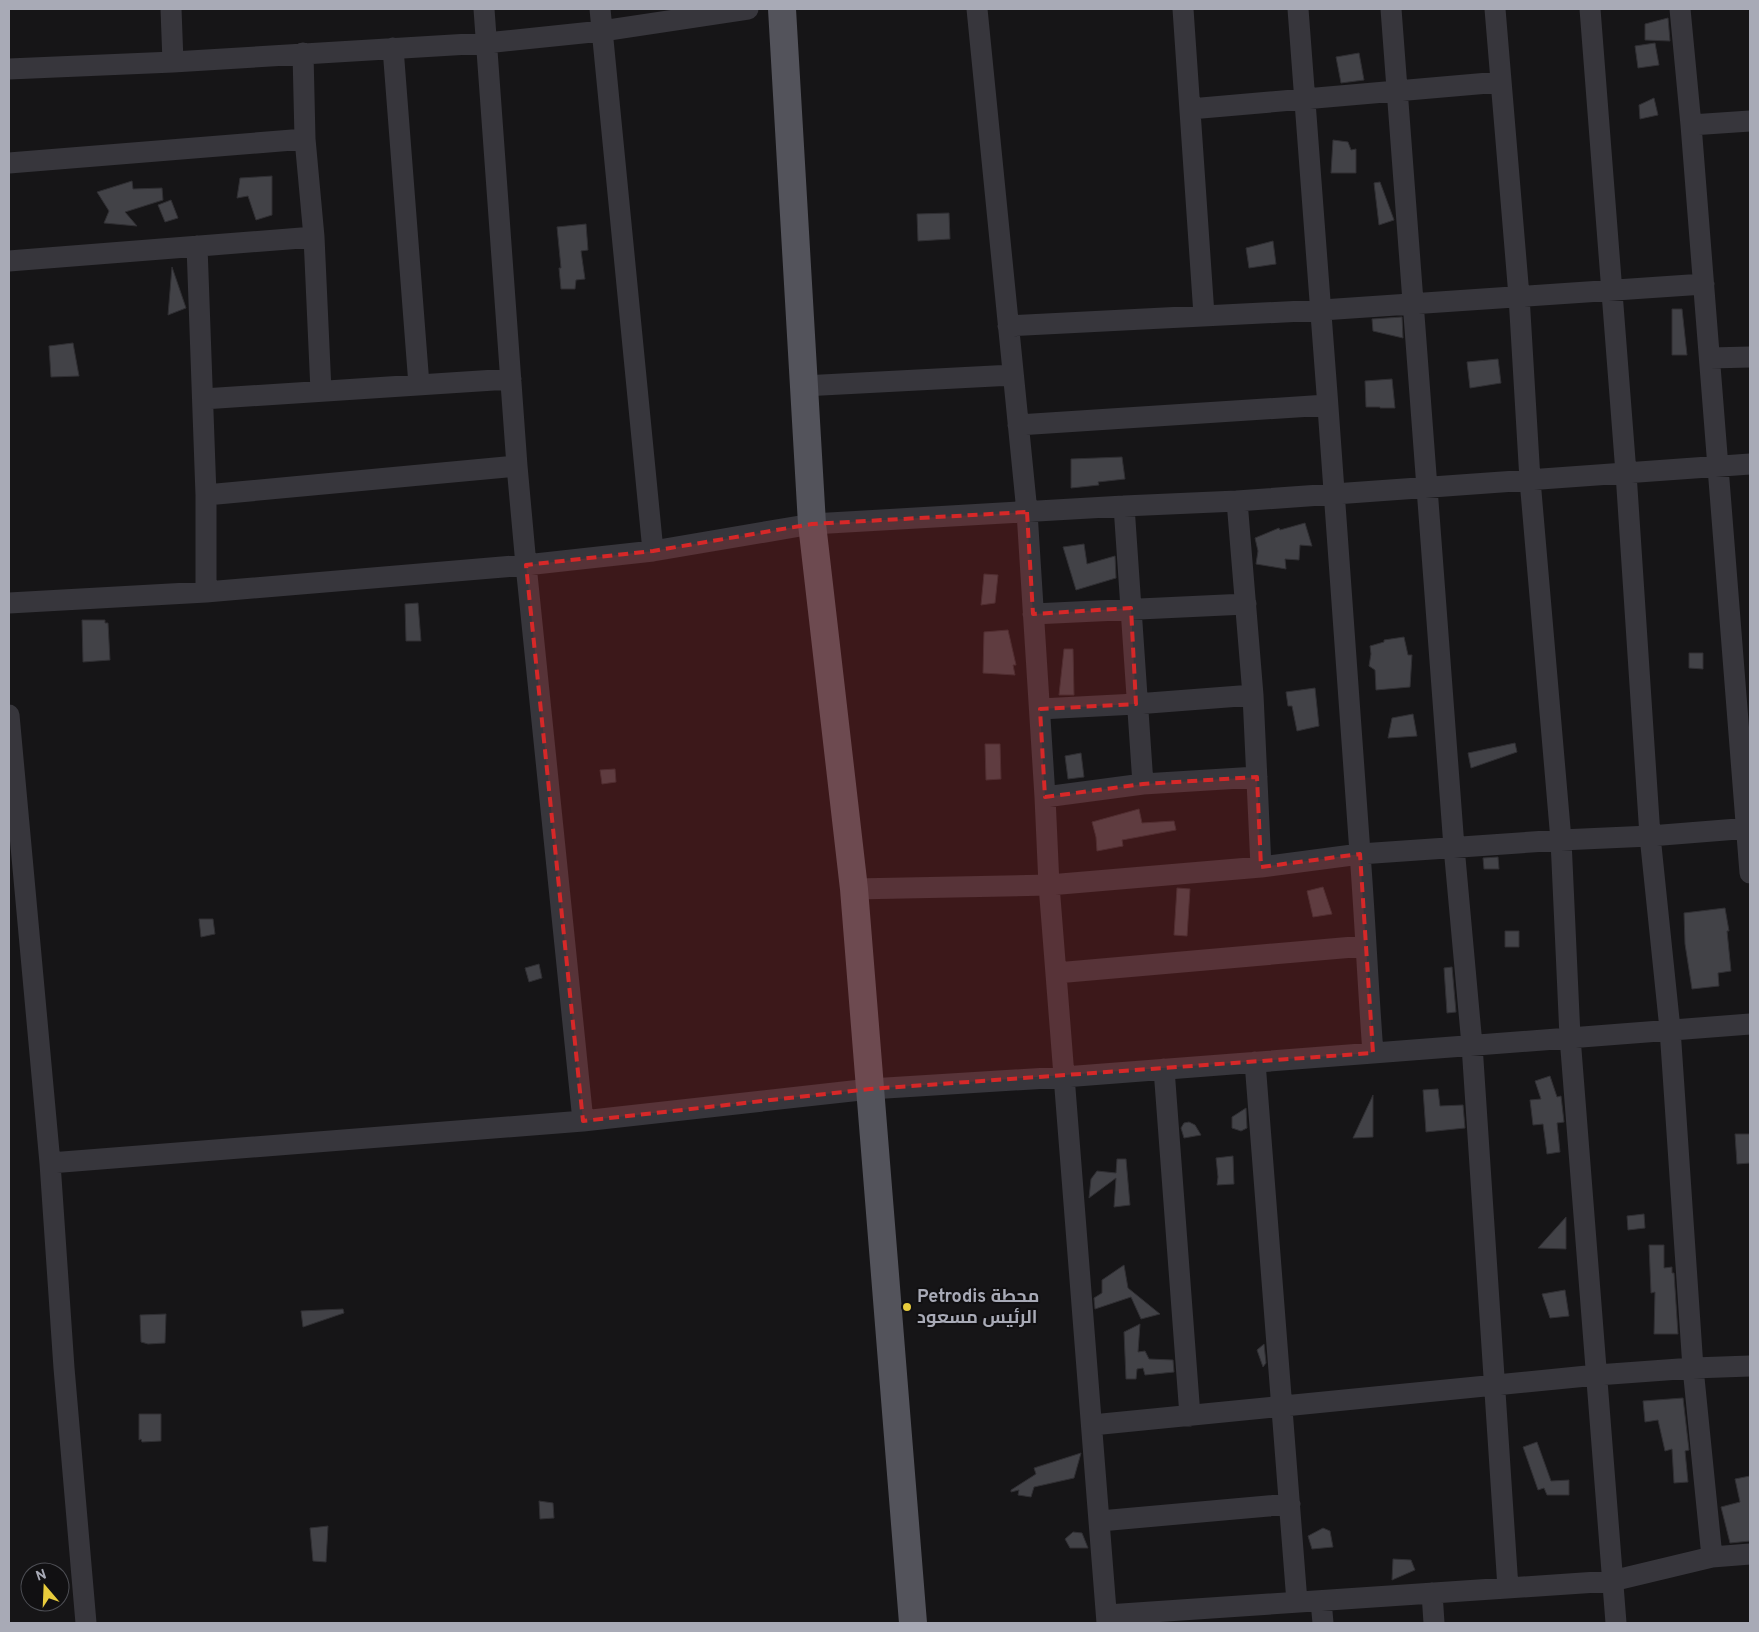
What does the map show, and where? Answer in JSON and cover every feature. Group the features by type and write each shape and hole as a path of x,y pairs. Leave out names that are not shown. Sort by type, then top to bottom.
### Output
{"main road":[{"path":"782,9 812,524 854,889 913,1623"}],"street":[{"path":"171,9 174,62"},
{"path":"484,9 517,466 583,1121"},
{"path":"600,9 654,552"},
{"path":"9,69 174,62 486,43 602,31 748,9"},
{"path":"977,9 1027,512 1049,885 1107,1619 1297,1602 1612,1581 1712,1557 1750,1554"},
{"path":"1183,9 1204,315"},
{"path":"1298,9 1322,310 1333,493 1373,1053"},
{"path":"1391,9 1454,847 1472,1045 1508,1588"},
{"path":"1495,9 1519,296 1530,480 1561,840 1570,1037 1616,1623"},
{"path":"1590,9 1626,473 1650,836 1670,1029 1693,1368 1712,1557"},
{"path":"1680,9 1710,358 1750,873"},
{"path":"393,48 419,385"},
{"path":"303,53 305,139 314,238 321,391"},
{"path":"1190,109 1500,82"},
{"path":"1691,125 1750,121"},
{"path":"9,163 305,139"},
{"path":"9,260 314,238"},
{"path":"197,246 206,495 206,592"},
{"path":"1008,326 1322,310 1704,284"},
{"path":"1710,358 1750,357"},
{"path":"803,386 1013,375"},
{"path":"203,399 511,379"},
{"path":"1018,425 1327,405"},
{"path":"9,603 206,592 526,565 654,552 812,524 1237,501 1750,464"},
{"path":"206,495 517,466"},
{"path":"1237,501 1253,695 1261,867"},
{"path":"1124,506 1142,784"},
{"path":"1033,614 1246,604"},
{"path":"1040,709 1253,695"},
{"path":"9,716 50,1164 64,1368 86,1623"},
{"path":"1045,797 1142,784 1257,777"},
{"path":"854,889 1049,885 1261,867 1360,854 1748,828"},
{"path":"1056,973 1365,946"},
{"path":"50,1164 583,1121 870,1089 1064,1077 1750,1024"},
{"path":"1255,1062 1297,1602"},
{"path":"1164,1069 1190,1416"},
{"path":"1092,1426 1597,1375 1750,1366"},
{"path":"1100,1522 1290,1504"},
{"path":"1432,1593 1434,1623"},
{"path":"1321,1601 1323,1623"}],"highlighted area":[{"path":"1027,512 1033,614 1131,608 1136,704 1040,709 1045,797 1143,784 1257,777 1261,867 1360,854 1373,1053 870,1089 583,1121 526,565 653,551 812,524"}],"building":[{"path":"1668,18 1670,41 1645,40 1645,24"},
{"path":"1655,43 1659,65 1638,68 1635,46"},
{"path":"1359,53 1364,80 1341,83 1336,57"},
{"path":"1654,98 1658,115 1640,119 1639,105"},
{"path":"1333,140 1348,142 1351,150 1356,149 1356,173 1331,173"},
{"path":"272,176 272,215 256,220 248,196 237,198 240,178"},
{"path":"132,181 133,189 162,188 163,200 125,212 137,226 104,223 109,211 97,192"},
{"path":"1380,182 1394,220 1379,225 1374,183"},
{"path":"171,200 178,218 165,222 158,205"},
{"path":"949,213 950,239 918,241 917,214"},
{"path":"586,224 588,250 581,251 585,279 576,280 575,289 561,289 557,227"},
{"path":"1273,241 1276,264 1249,268 1246,248"},
{"path":"172,267 186,308 168,315"},
{"path":"1672,309 1682,309 1687,355 1672,355"},
{"path":"1402,317 1403,338 1373,331 1372,319"},
{"path":"73,343 79,376 51,377 49,346"},
{"path":"1498,359 1501,383 1470,388 1467,362"},
{"path":"1392,379 1395,408 1366,407 1365,381"},
{"path":"1122,457 1125,479 1098,482 1099,485 1071,488 1071,459"},
{"path":"1305,523 1312,546 1300,545 1299,560 1285,559 1286,569 1256,564 1258,551 1255,538 1279,528 1280,530"},
{"path":"1084,544 1087,564 1115,556 1116,578 1076,590 1063,547"},
{"path":"984,574 998,575 995,603 981,605"},
{"path":"418,603 421,641 406,641 405,604"},
{"path":"82,620 105,620 105,623 108,623 110,660 83,662"},
{"path":"1008,630 1016,665 1013,665 1015,675 983,673 984,632"},
{"path":"1404,637 1408,655 1412,655 1410,687 1376,690 1375,670 1369,666 1370,646 1384,642 1384,640"},
{"path":"1064,649 1073,649 1074,695 1059,695"},
{"path":"1689,653 1703,653 1703,669 1689,668"},
{"path":"1315,688 1319,726 1297,731 1292,706 1288,706 1286,692"},
{"path":"1413,714 1417,736 1388,738 1392,718"},
{"path":"1515,743 1517,752 1471,768 1468,753"},
{"path":"985,744 1000,744 1001,779 986,780"},
{"path":"1081,753 1084,777 1068,779 1065,756"},
{"path":"615,769 616,782 602,784 600,770"},
{"path":"1139,809 1142,823 1174,821 1176,830 1122,840 1123,846 1097,851 1092,822"},
{"path":"1498,857 1499,869 1484,869 1483,858"},
{"path":"1323,887 1332,914 1313,917 1307,891"},
{"path":"1177,888 1190,889 1187,936 1174,935"},
{"path":"1725,908 1729,931 1727,931 1731,971 1718,973 1719,986 1692,989 1685,944 1684,913"},
{"path":"199,919 213,919 215,934 201,937"},
{"path":"1505,931 1519,931 1519,947 1505,947"},
{"path":"539,964 542,978 529,982 525,968"},
{"path":"1452,967 1456,1012 1447,1013 1444,968"},
{"path":"1550,1076 1557,1097 1561,1096 1564,1122 1557,1123 1560,1152 1547,1154 1543,1124 1533,1125 1530,1100 1541,1099 1535,1081"},
{"path":"1438,1089 1440,1106 1463,1105 1465,1128 1426,1132 1423,1090"},
{"path":"1373,1095 1373,1137 1353,1138"},
{"path":"1246,1108 1247,1128 1241,1131 1232,1128 1232,1117"},
{"path":"1189,1122 1195,1125 1201,1135 1184,1138 1181,1128 1184,1123"},
{"path":"1735,1134 1750,1134 1750,1163 1737,1164"},
{"path":"1233,1156 1234,1184 1217,1185 1216,1158"},
{"path":"1117,1159 1126,1159 1130,1205 1114,1207 1116,1178 1089,1198 1091,1179 1097,1171 1116,1173"},
{"path":"1644,1214 1645,1228 1628,1230 1627,1216"},
{"path":"1566,1217 1566,1249 1538,1248"},
{"path":"1649,1245 1664,1245 1664,1268 1672,1267 1672,1273 1674,1273 1678,1334 1654,1334 1655,1292 1651,1293"},
{"path":"1124,1265 1128,1288 1160,1314 1141,1319 1131,1297 1095,1309 1094,1298 1102,1293 1102,1280"},
{"path":"1565,1290 1569,1316 1550,1318 1542,1294"},
{"path":"343,1309 344,1313 303,1327 301,1311"},
{"path":"166,1314 165,1343 148,1344 141,1342 140,1315"},
{"path":"1140,1324 1138,1352 1145,1351 1149,1359 1173,1360 1174,1372 1145,1375 1143,1368 1137,1369 1136,1379 1126,1379 1124,1332"},
{"path":"1264,1344 1266,1363 1263,1367 1257,1350"},
{"path":"1683,1398 1689,1450 1685,1451 1688,1482 1674,1483 1672,1449 1665,1451 1658,1420 1645,1422 1643,1401"},
{"path":"139,1414 161,1414 161,1441 142,1442 141,1439 139,1440"},
{"path":"1537,1442 1551,1481 1569,1480 1569,1495 1547,1495 1544,1488 1538,1490 1523,1447"},
{"path":"1081,1453 1074,1478 1034,1487 1031,1497 1018,1495 1019,1490 1011,1492 1011,1490 1036,1474 1034,1468"},
{"path":"1750,1476 1750,1541 1730,1543 1721,1507 1740,1502 1735,1479"},
{"path":"539,1501 553,1503 554,1518 540,1519"},
{"path":"328,1526 326,1562 313,1561 310,1528"},
{"path":"1323,1528 1330,1531 1333,1547 1312,1549 1308,1536"},
{"path":"1073,1532 1082,1533 1088,1548 1070,1548 1065,1539"},
{"path":"1393,1559 1411,1560 1415,1570 1392,1580"}],"place":[{"name":"Petrodis محطة الرئيس مسعود","path":"907,1307"}]}
